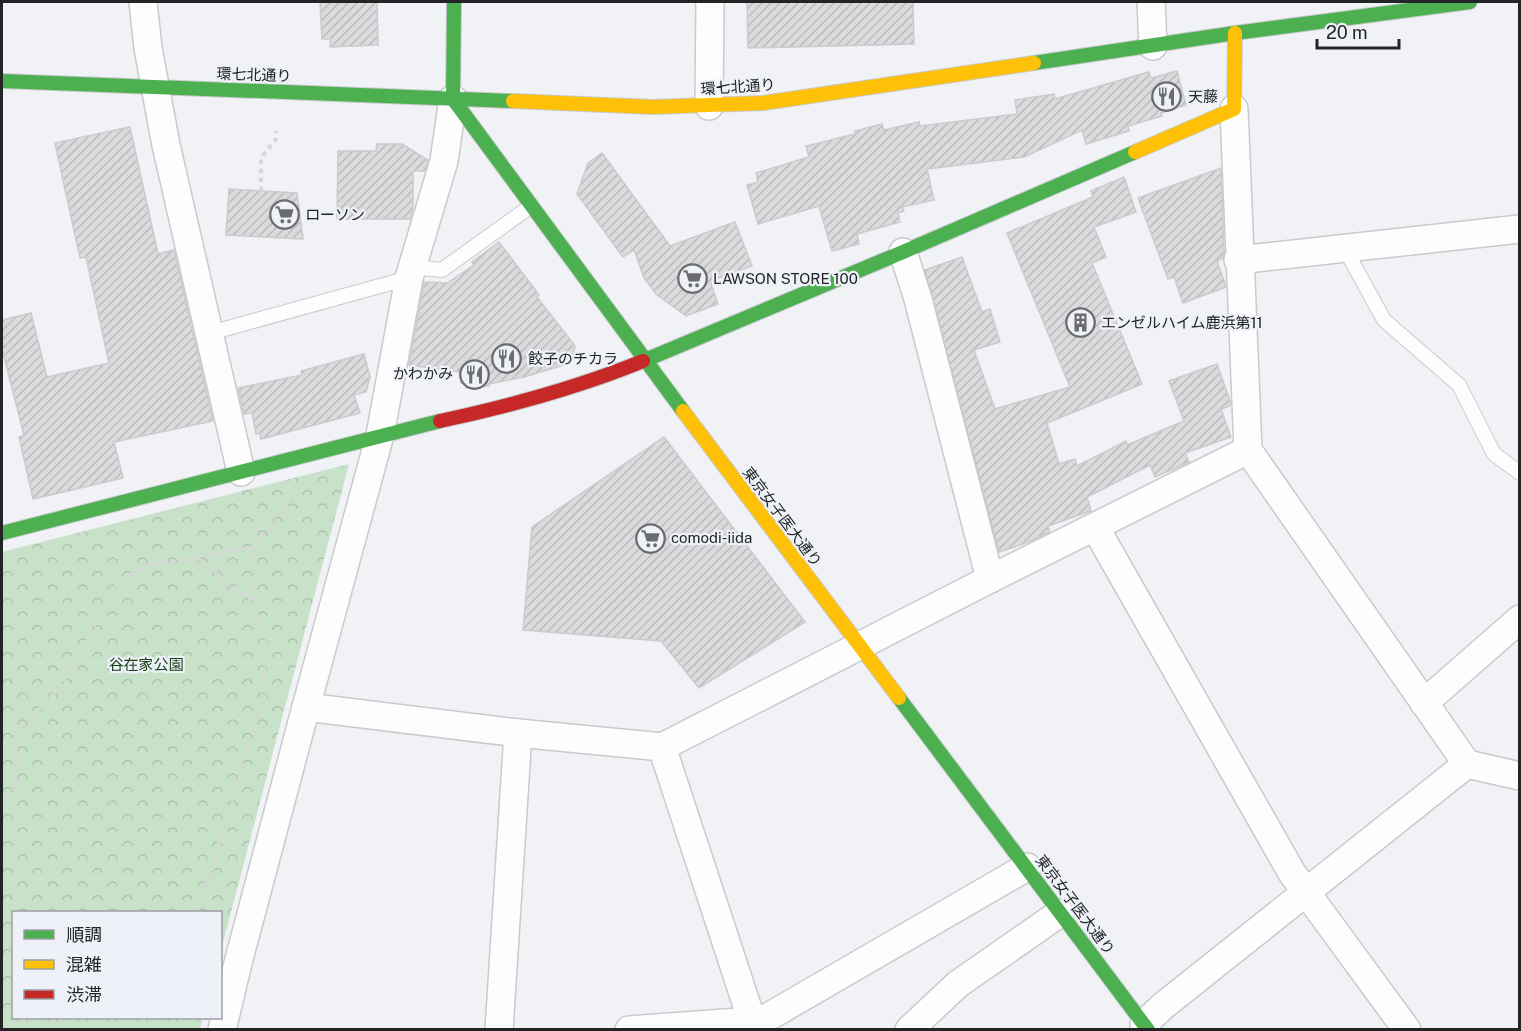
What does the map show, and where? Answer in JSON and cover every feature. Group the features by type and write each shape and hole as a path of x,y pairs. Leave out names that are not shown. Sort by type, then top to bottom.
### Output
{"street":[{"path":"143,2 148,48 166,145 241,472"},
{"path":"222,1029 380,435 410,272 444,161 453,99 454,2"},
{"path":"709,106 710,2"},
{"path":"1151,2 1153,46"},
{"name":"環七北通り","path":"2,81 653,107 709,106 763,102 1235,33 1470,2"},
{"path":"1235,33 1234,109 1238,260 1248,450 1467,764 1520,776"},
{"name":"東京女子医大通り","path":"453,99 644,360 1146,1027"},
{"path":"2,533 578,386 903,252 1234,109"},
{"path":"1238,260 1520,229"},
{"path":"903,252 918,299 990,579"},
{"path":"306,707 518,733 662,747 1248,450"},
{"path":"1095,527 1292,873 1407,1029"},
{"path":"1424,704 1520,619"},
{"path":"499,1029 518,733"},
{"path":"662,747 752,1025"},
{"path":"1146,1027 1163,1006 1467,764"},
{"path":"628,1029 752,1025 1027,867"},
{"path":"909,1029 957,984 1060,913"}],"lane":[{"path":"210,333 410,272 442,270 531,206"},
{"path":"1345,249 1384,320 1459,385 1494,454 1520,473"}],"path":[{"path":"261,191 261,158 276,139 276,131"},
{"path":"2,805 16,785 20,772 18,744 27,722 53,695 79,660 104,603 121,581 146,564 199,559 222,551 253,548 291,504 303,479"},
{"path":"250,600 255,588 256,573 253,548"},
{"path":"194,911 215,862 224,823 261,704 266,652 263,630 250,600 199,559"}],"green space":[{"name":"谷在家公園","path":"349,464 222,946 222,911 12,911 12,1019 203,1019 200,1029 2,1029 2,552"}],"building":[{"path":"320,2 377,2 378,45 330,47 330,39 322,39"},
{"path":"747,2 913,2 914,44 748,48"},
{"path":"1177,71 1186,105 1161,113 1162,116 1128,126 1129,131 1086,144 1082,130 1024,157 927,169 934,200 902,207 904,211 898,213 900,222 857,234 859,244 832,251 819,206 758,224 747,185 758,182 756,173 809,157 806,146 855,134 855,131 882,124 884,130 919,122 920,126 1017,114 1015,100 1054,94 1055,99 1149,72 1151,78"},
{"path":"130,127 158,254 174,250 213,421 114,442 123,478 33,499 19,437 24,435 2,349 2,320 31,313 47,377 109,363 86,257 80,258 55,143"},
{"path":"377,144 402,144 428,160 425,171 413,171 413,209 410,219 337,219 338,151 376,151"},
{"path":"602,153 670,246 735,222 752,266 710,281 718,304 686,316 656,294 644,278 634,250 623,257 577,194 588,163"},
{"path":"1221,168 1224,253 1223,258 1217,261 1226,287 1183,303 1174,277 1168,279 1138,198"},
{"path":"1124,177 1136,212 1094,227 1106,257 1092,263 1142,384 1047,423 1059,464 1075,459 1077,466 1126,441 1127,445 1184,421 1169,381 1217,364 1230,401 1230,406 1221,409 1231,437 1185,453 1189,462 1155,477 1150,465 1087,497 1091,511 1048,526 1050,532 999,552 925,270 962,257 982,312 990,309 1000,342 974,350 995,409 1070,387 1007,233 1093,197 1091,191"},
{"path":"229,189 297,193 303,239 226,235"},
{"path":"499,242 575,346 571,363 524,377 489,384 489,386 466,388 466,383 461,383 460,372 409,365 424,282 447,283 474,265 472,262"},
{"path":"364,354 370,377 366,392 354,395 360,413 261,439 260,433 256,434 252,413 244,414 238,388 302,375 301,371"},
{"path":"664,437 805,622 699,688 661,641 523,630 532,527"}],"traffic: fast":[{"path":"454,2 453,99 683,411"},
{"path":"1034,63 1235,33 1470,2"},
{"path":"2,81 513,101"},
{"path":"643,361 1135,152"},
{"path":"2,533 440,421"},
{"path":"899,698 1148,1030"}],"traffic: slow":[{"path":"1135,152 1234,109 1235,33"},
{"path":"513,101 653,107 763,103 1034,63"},
{"path":"683,411 899,698"}],"traffic: jam":[{"path":"440,421 543,396 643,361"}],"place":[{"name":"天藤","path":"1167,97"},
{"name":"ローソン","path":"284,215"},
{"name":"LAWSON STORE 100","path":"692,279"},
{"name":"エンゼルハイム鹿浜第11","path":"1080,323"},
{"name":"餃子のチカラ","path":"507,359"},
{"name":"かわかみ","path":"474,374"},
{"name":"comodi-iida","path":"650,538"}]}
